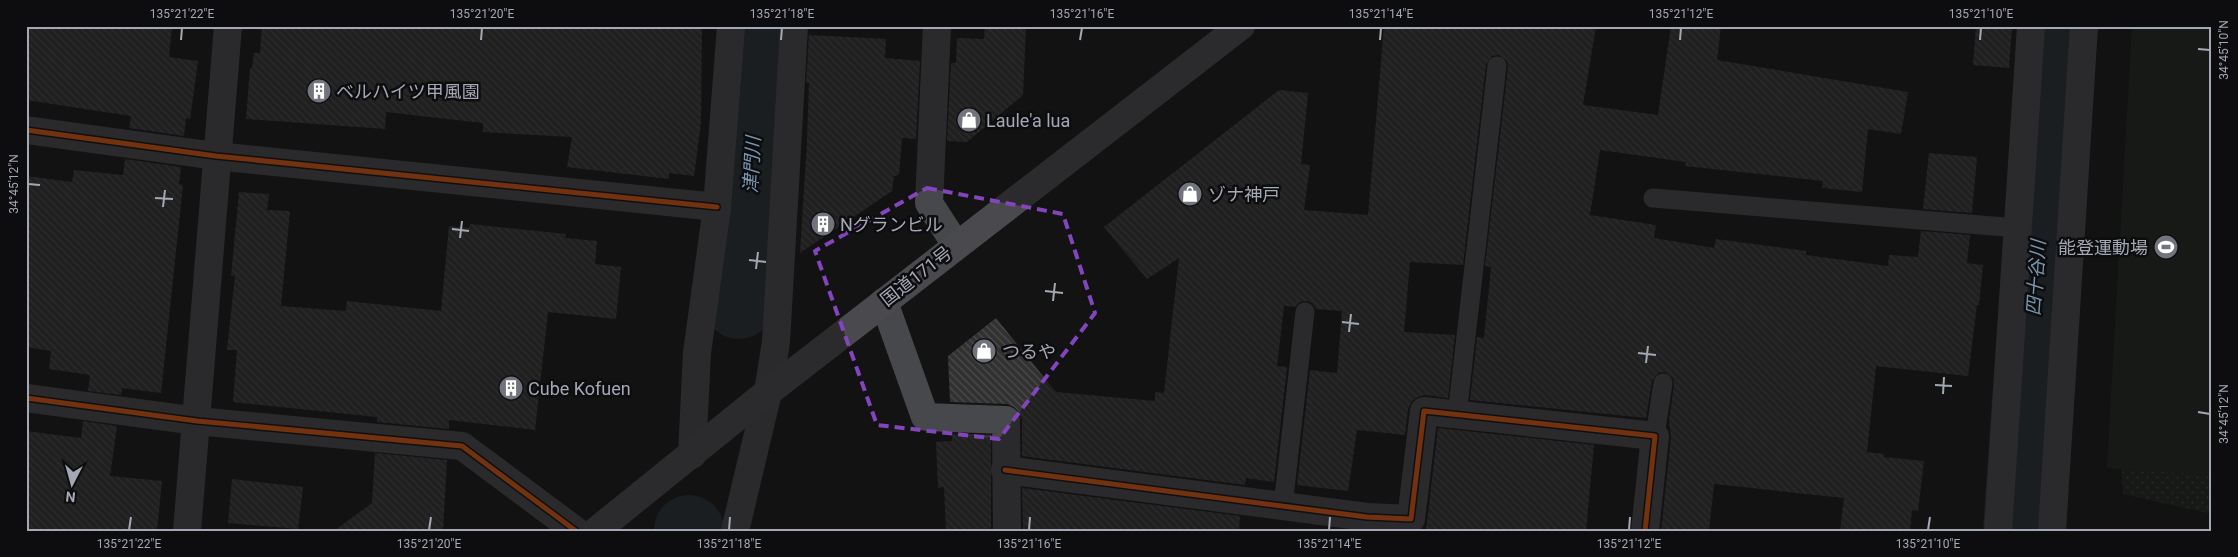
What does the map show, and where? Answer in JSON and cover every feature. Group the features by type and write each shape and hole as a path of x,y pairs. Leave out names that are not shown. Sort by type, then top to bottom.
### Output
{"highway":[{"name":"国道171号","path":"596,531 768,392 1241,26"}],"street":[{"path":"187,531 228,26"},
{"path":"692,455 697,353 717,207 731,26"},
{"path":"736,531 768,392 777,334 794,26"},
{"path":"937,26 929,203 956,245"},
{"path":"1998,531 2031,26"},
{"path":"2052,531 2084,26"},
{"path":"26,130 216,156 717,207"},
{"path":"884,302 925,418 1006,420 1007,531"},
{"path":"26,398 197,421 462,446 576,531"},
{"path":"1005,470 1283,506 1366,524 1411,519 1424,411 1655,436 1645,531"}],"lane":[{"path":"1457,415 1497,66"},
{"path":"1653,198 2017,228"},
{"path":"1283,506 1304,312"},
{"path":"1655,436 1662,382"}],"highlighted area":[{"path":"927,188 1063,214 1095,313 999,439 877,425 815,251"}],"shaded area":[{"name":"能登運動場","path":"2132,26 2212,26 2212,475 2107,468"},
{"path":"2122,469 2212,475 2212,514 2123,494"}],"building":[{"path":"26,26 172,26 169,57 198,61 190,119 186,118 184,136 129,128 131,116 26,100"},
{"path":"262,26 702,26 701,123 694,176 669,173 669,179 567,167 572,137 483,132 483,123 386,112 385,129 246,119 250,68 252,68 254,53 260,53"},
{"path":"985,26 1026,26 1023,95 967,142 947,141 951,63 956,63 957,38 984,39"},
{"path":"1384,26 1596,26 1583,105 1658,115 1671,26 1721,26 1717,60 1908,92 1901,134 1868,129 1862,192 1822,188 1823,181 1685,166 1686,162 1600,150 1590,215 1656,225 1654,238 1714,248 1716,239 1806,251 1806,255 1888,266 1889,255 1918,257 1921,231 1970,235 1967,263 1983,265 1968,376 1876,366 1867,452 1884,454 1884,457 1924,461 1918,511 1912,510 1910,531 1840,531 1844,498 1714,484 1709,531 1661,531 1671,438 1669,421 1674,385 1673,378 1665,372 1658,373 1652,381 1646,418 1470,400 1477,337 1484,338 1491,267 1485,266 1508,67 1507,61 1499,55 1492,56 1486,65 1463,265 1410,262 1404,332 1455,335 1448,398 1425,395 1412,401 1408,409 1405,435 1357,430 1348,491 1297,485 1310,370 1337,373 1342,311 1316,309 1312,303 1307,301 1300,302 1295,307 1284,306 1277,366 1287,367 1274,482 1246,478 1245,485 1022,456 1022,419 1014,407 1007,404 950,402 948,356 996,318 1056,392 1155,401 1155,392 1164,393 1179,258 1147,279 1104,227 1279,90 1308,93 1301,164 1310,165 1304,210 1368,215"},
{"path":"1976,26 2012,26 2009,68 1973,65"},
{"path":"809,35 886,39 885,58 920,61 916,139 902,138 899,175 894,176 892,191 800,253 807,141 809,83 806,83"},
{"path":"1929,153 1977,157 1972,213 1923,209"},
{"path":"125,159 181,167 179,184 183,185 161,393 122,388 121,395 88,391 90,375 49,369 51,351 26,347 26,176 72,182 74,170 123,175"},
{"path":"239,192 269,194 267,210 290,211 281,306 346,311 347,301 441,311 449,226 469,228 470,224 566,234 565,238 597,241 595,264 621,267 616,319 548,312 535,430 449,420 449,429 377,422 377,417 233,402 237,350 227,350 235,276 231,276"},
{"path":"83,421 117,426 110,476 162,481 157,531 26,531 26,431 81,438"},
{"path":"1438,428 1594,445 1586,531 1426,531"},
{"path":"952,434 991,435 991,531 946,531 944,487 938,488 936,442 952,441"},
{"path":"375,453 447,460 443,531 334,531 372,503"},
{"path":"232,479 303,487 298,529 228,523"},
{"path":"1022,488 1240,516 1239,531 1023,531"}],"waterway":[{"name":"津門川","path":"739,304 748,223 760,26"},
{"name":"四十谷川","path":"2018,531 2053,26"}],"cycle path":[{"path":"26,130 216,156 717,207"},
{"path":"26,398 197,421 462,446 576,531"},
{"path":"1005,470 1367,517 1411,519 1424,411 1655,436 1645,531"}],"place":[{"name":"ベルハイツ甲風園","path":"319,91"},
{"name":"Laule'a lua","path":"969,120"},
{"name":"ゾナ神戸","path":"1190,194"},
{"name":"Nグランビル","path":"823,224"},
{"name":"能登運動場","path":"2166,247"},
{"name":"つるや","path":"984,351"},
{"name":"Cube Kofuen","path":"511,388"}]}
